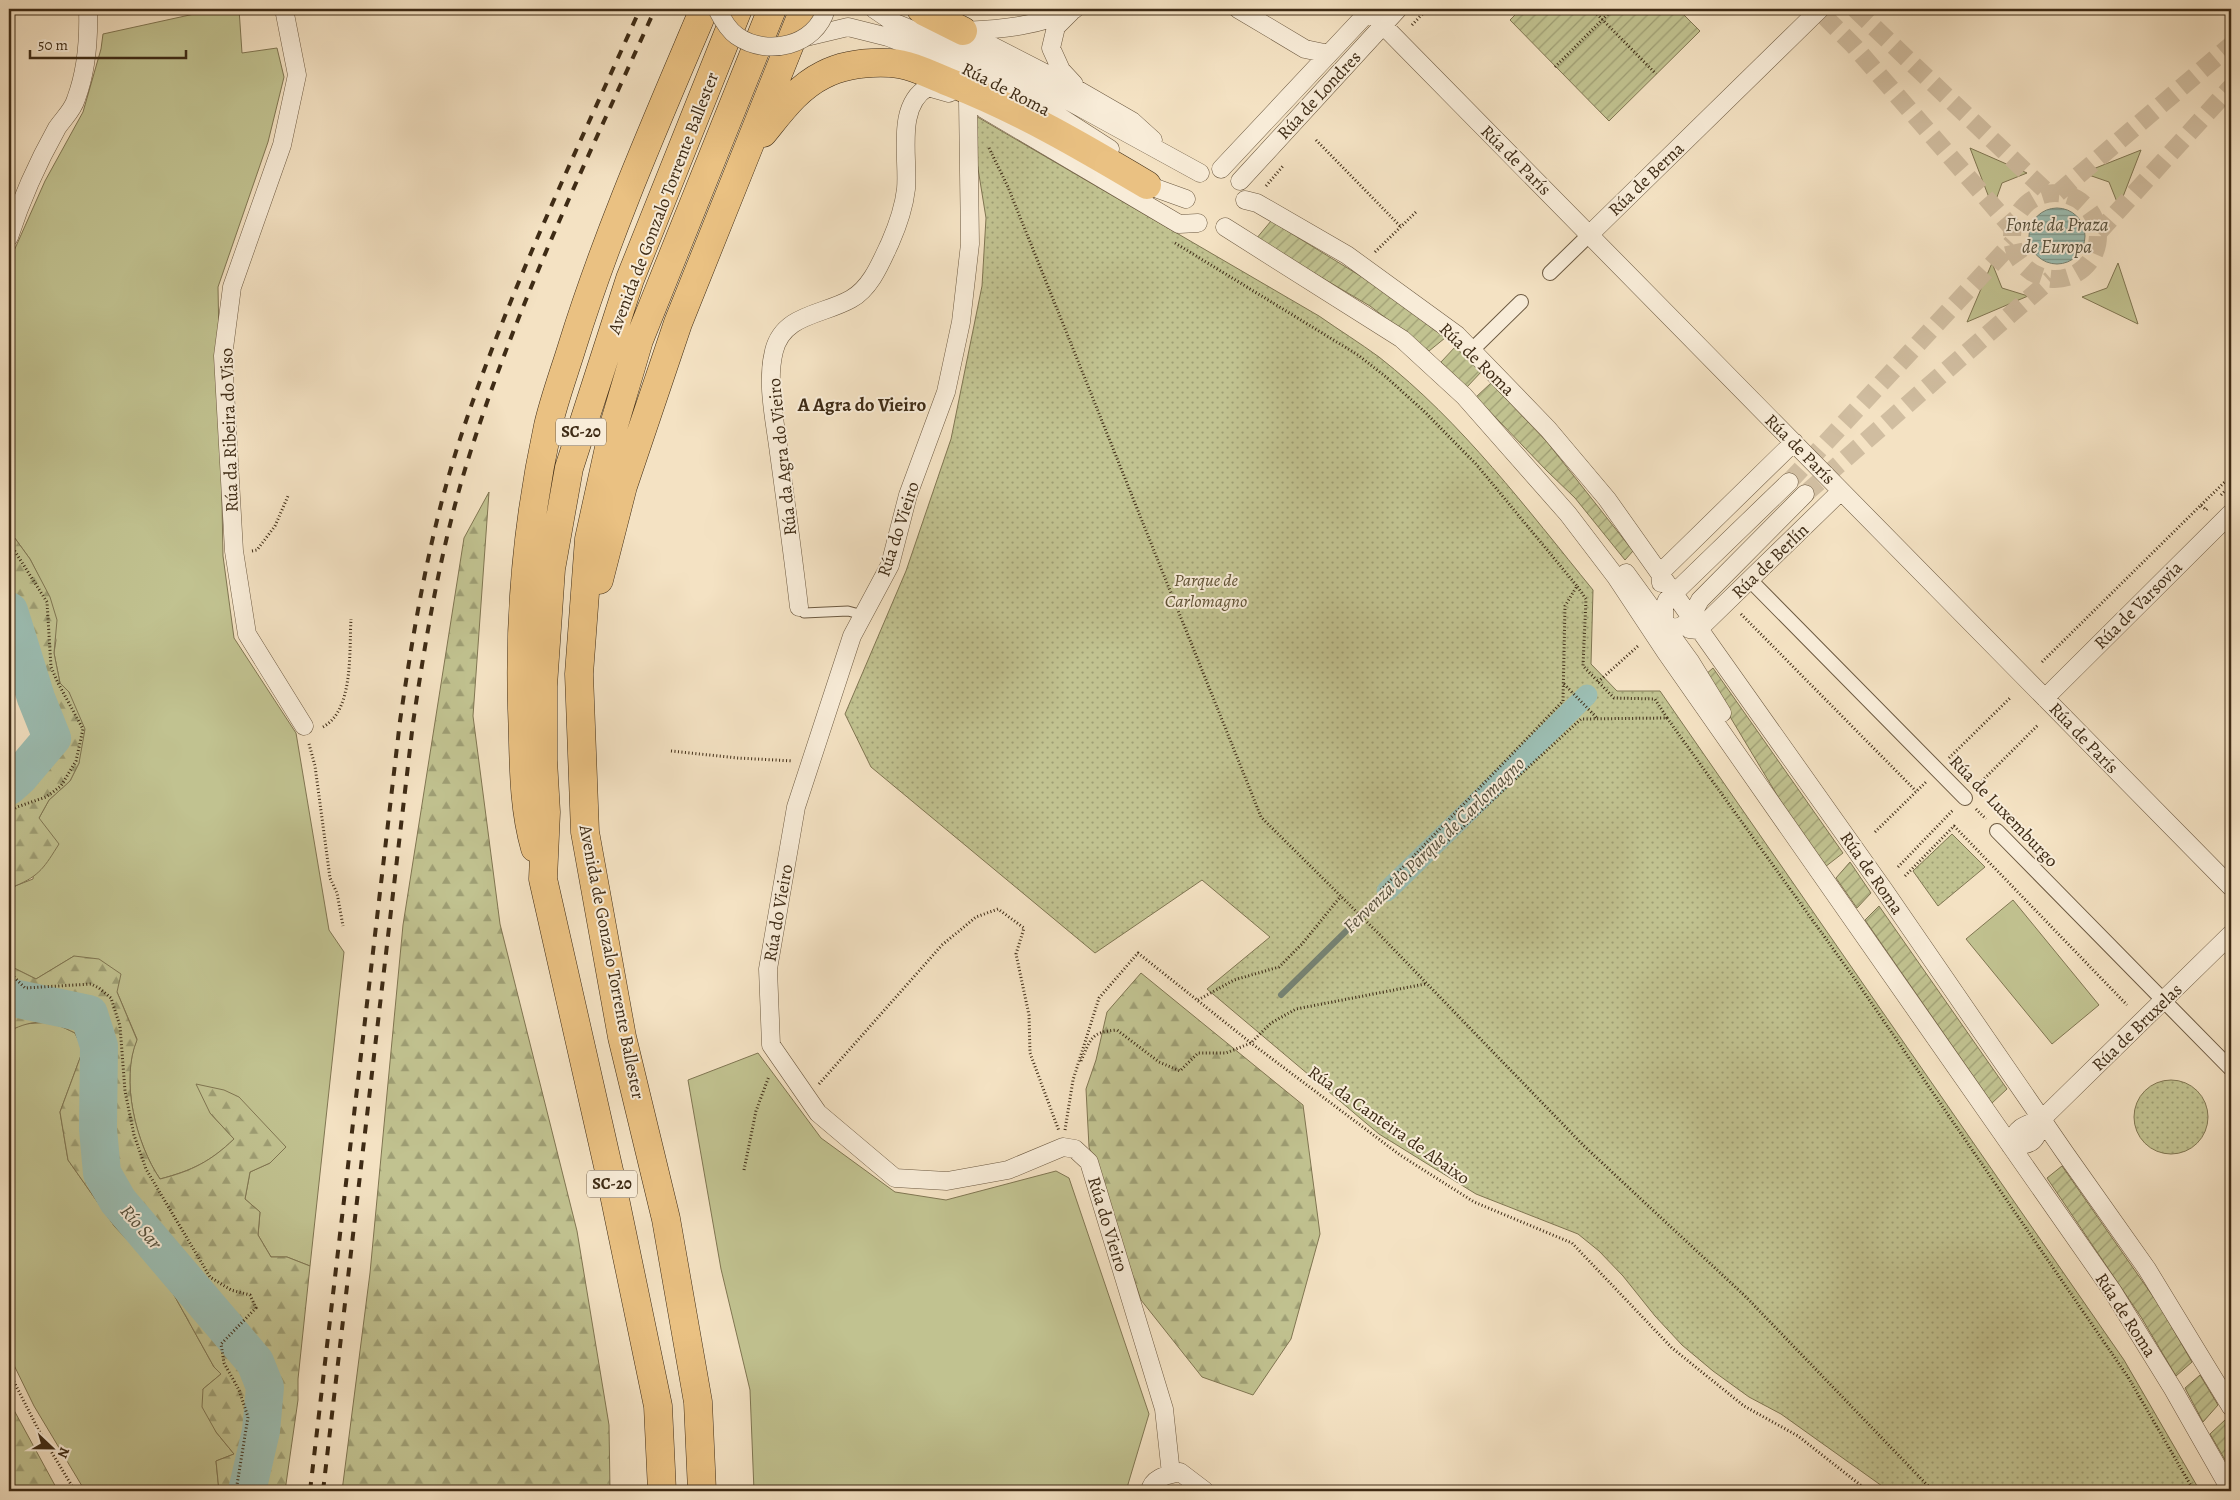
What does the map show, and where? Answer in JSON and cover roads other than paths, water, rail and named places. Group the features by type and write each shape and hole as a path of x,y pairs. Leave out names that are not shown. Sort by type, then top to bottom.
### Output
{"highway":[{"path":"544,879 530,830 525,795 521,673 528,548 548,425 585,307 639,161 704,9"},
{"name":"Avenida de Gonzalo Torrente Ballester","path":"662,1491 658,1406 610,1175 544,879 546,812 543,760 543,686 551,569 569,468 630,278 738,9"},
{"name":"Avenida de Gonzalo Torrente Ballester","path":"702,1491 698,1402 668,1228 622,1037 585,832 579,674 588,539 614,425 640,340 772,9"},
{"path":"579,674 604,558 623,486 678,323 804,9"},
{"path":"922,9 962,49"},
{"path":"746,153 798,91 823,75 849,66 890,63 914,68 996,101 1042,124 1150,197"}],"street":[{"path":"9,237 39,164 58,128 76,101 89,45 88,9"},
{"name":"Rúa da Ribeira do Viso","path":"284,9 297,75 282,145 232,287 223,356 236,558 247,634 306,731"},
{"name":"Rúa de Roma","path":"717,9 723,22 736,36 752,45 770,48 789,45 806,37 848,27 888,37 962,49 1054,93 1114,127 1166,153 1200,174"},
{"path":"806,37 817,26 826,9"},
{"name":"Rúa de Roma","path":"874,9 893,22 1080,91 1132,121 1166,153"},
{"path":"962,49 1003,29 1044,21 1074,9"},
{"path":"1074,9 1056,27 1050,48 1061,70 1080,91"},
{"path":"1238,9 1306,49 1329,54"},
{"name":"Rúa de Londres","path":"1240,181 1398,9"},
{"name":"Rúa de Londres","path":"1222,169 1370,10"},
{"name":"Rúa de París","path":"1370,10 2231,887"},
{"name":"Rúa de Berna","path":"1550,274 1820,11"},
{"name":"Rúa de Roma","path":"962,49 1037,102 1117,153 1150,197 1180,224 1198,223 1216,228 1224,227 1402,339 1464,396 1552,496 1616,577 1753,777 2113,1292 2173,1389 2231,1491"},
{"name":"Rúa da Agra do Vieiro","path":"799,607 773,404 774,352 781,334 795,321 852,298 867,284 878,268 896,229 906,189 906,131 911,109 920,92 928,87 968,100"},
{"name":"Rúa de Roma","path":"968,100 1150,197 1186,199"},
{"name":"Rúa do Vieiro","path":"968,100 970,244 961,322 946,392 908,495 890,565 852,636 796,807 768,969 771,1046 818,1113 895,1178 947,1181 1008,1170 1062,1147 1075,1149 1089,1162 1164,1410 1171,1474"},
{"path":"1198,223 1188,208 1186,199 1192,180 1200,174 1214,169 1222,169 1240,181 1244,187 1245,200 1239,217 1224,227"},
{"path":"1150,197 1171,208 1186,199"},
{"name":"Rúa de Roma","path":"1245,200 1257,203 1347,255 1457,335 1548,429 1607,499 1660,573 1669,600 1683,625 1690,660 1734,733 1753,777"},
{"path":"1472,350 1521,302"},
{"path":"1660,573 1794,442"},
{"path":"1683,625 1669,600 1788,482"},
{"name":"Rúa de Berlín","path":"1683,625 1750,580 1841,491"},
{"name":"Rúa de Berlín","path":"1683,625 1700,600 1804,494"},
{"name":"Rúa de Roma","path":"1552,496 1579,514 1616,558 1683,625 1879,883 2147,1269 2231,1407"},
{"name":"Rúa de Varsovia","path":"2045,698 2231,513"},
{"name":"Rúa de Luxemburgo","path":"1750,580 1965,798"},
{"name":"Rúa de Luxemburgo","path":"1997,831 2231,1069"},
{"name":"Rúa de Bruxelas","path":"2042,1119 2231,934"},
{"path":"2010,1145 2014,1133 2022,1126 2042,1119"},
{"path":"1150,1491 1151,1486 1159,1478 1180,1472 1206,1491"}],"lane":[{"path":"799,607 804,613 848,611 863,615"}],"water":[{"name":"Fonte da Praza de Europa","path":"2051,208 2063,208 2073,212 2081,220 2085,236 2081,252 2073,260 2063,264 2051,264 2041,260 2033,252 2029,242 2029,230 2033,220 2041,212"}],"waterway":[{"name":"Río Sar","path":"9,611 36,698 52,738 9,786"},
{"name":"Fervenza do Parque de Carlomagno","path":"1387,891 1587,695"},
{"name":"Fervenza do Parque de Carlomagno","path":"1281,995 1387,891"},
{"name":"Río Sar","path":"9,997 89,1014 99,1046 98,1129 102,1173 118,1201 255,1362 265,1387 261,1431 247,1491"}],"tunnel":[{"path":"1855,9 2048,193"},
{"path":"1824,16 1854,46 2013,229"},
{"path":"2058,193 2231,45"},
{"path":"2098,233 2231,87"},
{"path":"2055,193 2071,196 2079,200 2091,212 2095,220 2098,236 2095,252 2091,260 2079,272 2071,276 2055,279 2039,276 2031,272 2019,260 2015,252 2012,236 2015,220 2019,212 2031,200 2039,196 2055,193"},
{"path":"1789,482 2012,243"},
{"path":"1805,494 2051,279"}],"railway":[{"path":"310,1491 400,721 424,579 449,474 479,384 544,222 640,9"},
{"path":"323,1491 413,723 437,582 462,478 492,388 558,224 655,9"}],"district":[{"name":"A Agra do Vieiro","path":"862,405"}],"park label":[{"name":"Parque de Carlomagno","path":"1206,590"}]}
